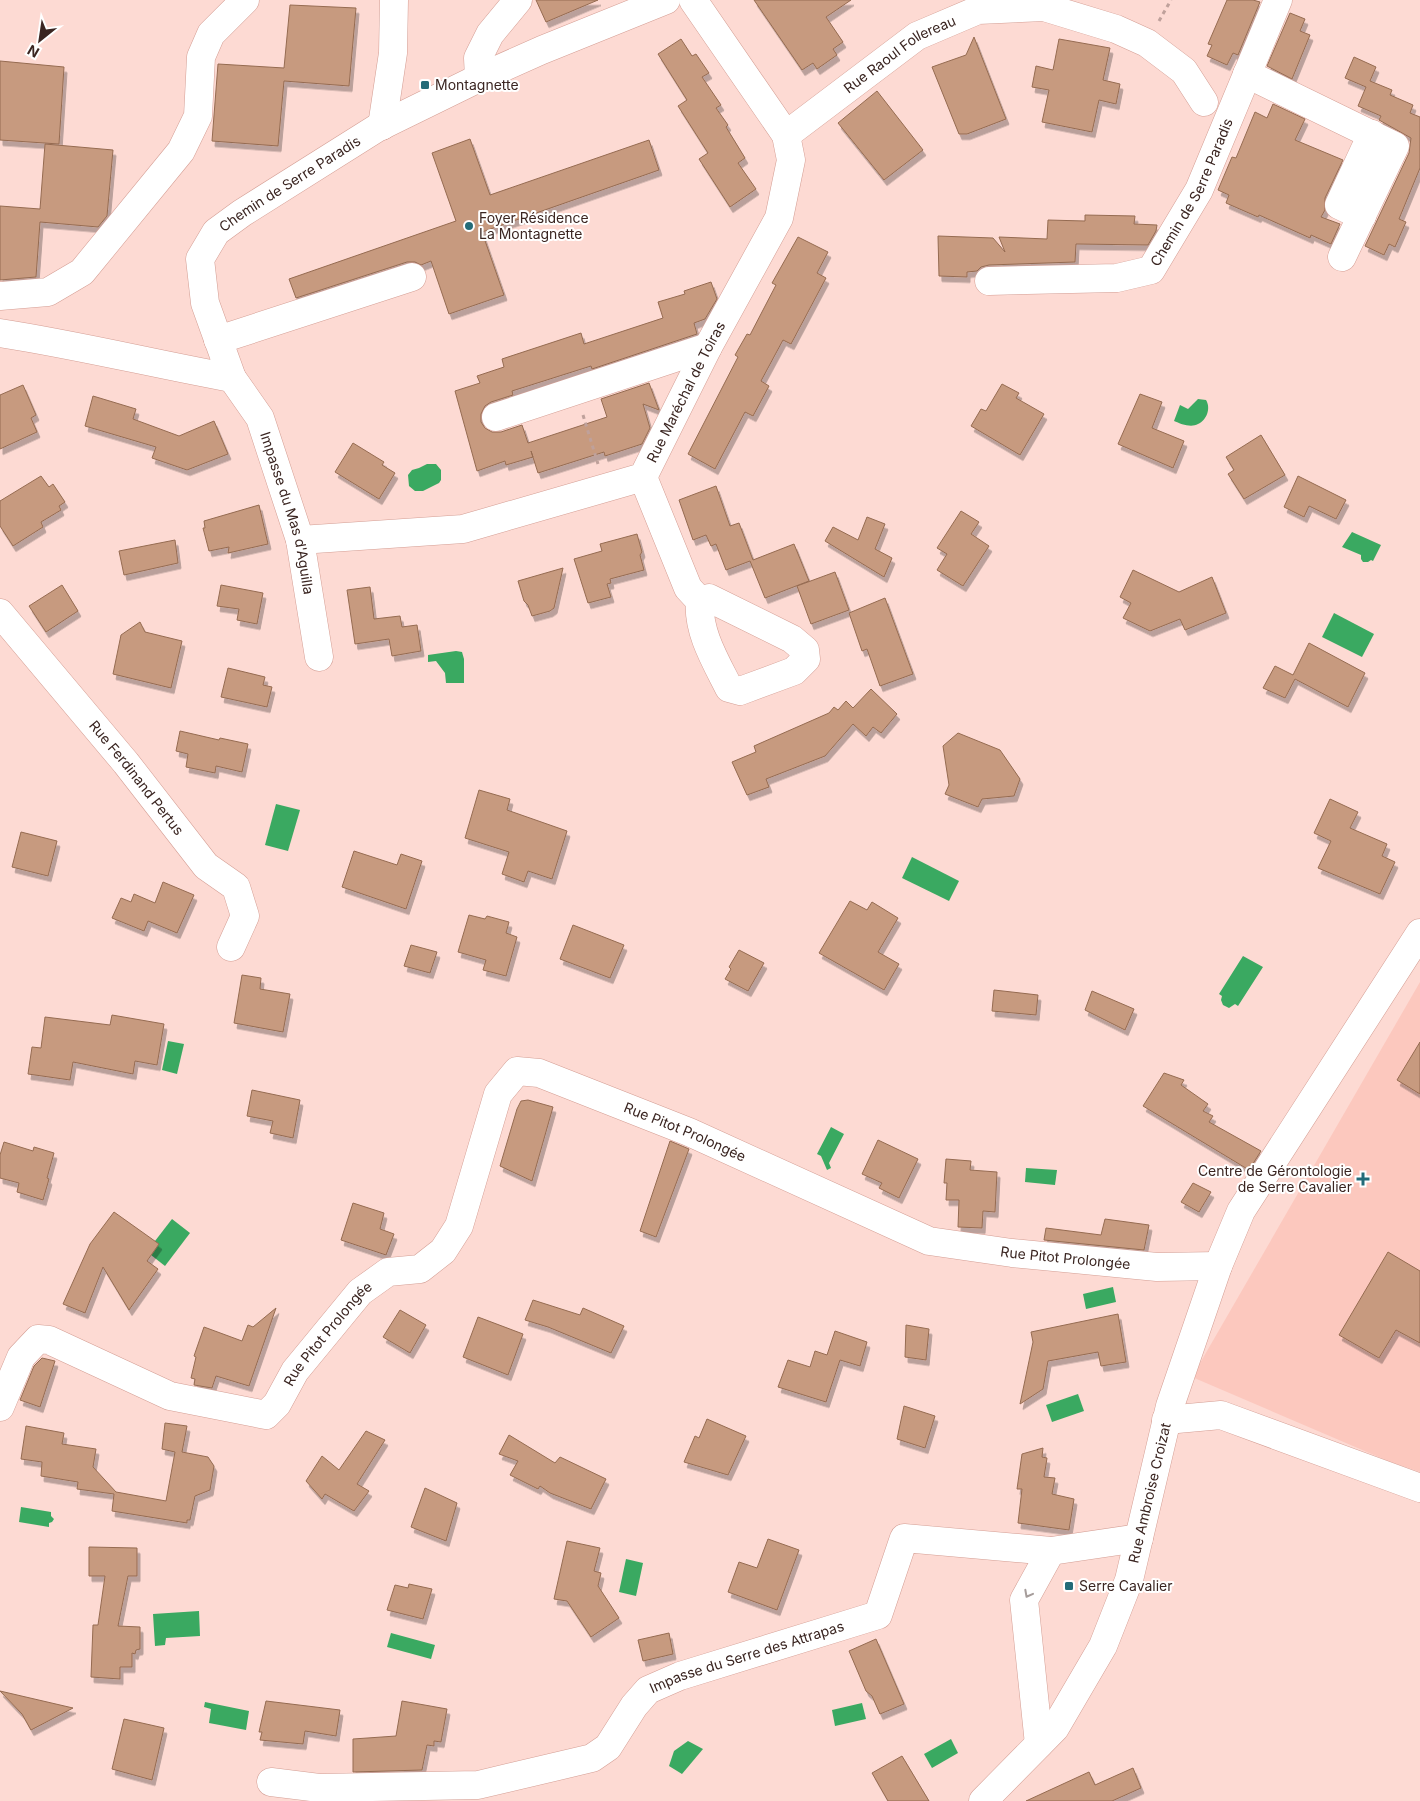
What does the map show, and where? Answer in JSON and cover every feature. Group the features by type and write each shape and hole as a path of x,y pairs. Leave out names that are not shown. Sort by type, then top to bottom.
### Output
{"street":[{"path":"0,296 48,292 82,272 181,151 198,116 201,57 211,34 245,0"},
{"path":"382,126 393,54 394,0"},
{"path":"480,78 478,58 490,34 518,0"},
{"name":"Chemin de Serre Paradis","path":"232,378 204,303 200,258 216,232 382,126 542,50 666,0"},
{"name":"Rue Maréchal de Toiras","path":"300,540 463,529 643,477 708,347 779,218 791,160 786,135 693,0"},
{"name":"Chemin de Serre Paradis","path":"989,281 1117,278 1151,270 1199,190 1278,0"},
{"name":"Rue Raoul Follereau","path":"786,135 917,36 978,10 1044,7 1116,29 1147,43 1184,71 1204,102"},
{"path":"1247,74 1395,146 1342,257"},
{"path":"218,340 412,277"},
{"path":"0,333 58,342 232,378"},
{"path":"496,417 708,347"},
{"name":"Impasse du Mas d'Aguilla","path":"232,378 260,418 300,540 319,656"},
{"path":"643,477 688,588 700,601"},
{"name":"Rue Ferdinand Pertus","path":"0,613 126,763 206,866 236,887 245,916 231,946"},
{"path":"1218,1266 1241,1211 1420,933"},
{"name":"Rue Pitot Prolongée","path":"0,1407 21,1357 38,1339 49,1340 170,1396 266,1416 277,1404 295,1371 360,1292 388,1272 420,1269 443,1251 459,1226 498,1094 517,1071 539,1073 688,1132 930,1241 1012,1253 1157,1267 1218,1266"},
{"name":"Rue Ambroise Croizat","path":"983,1801 1055,1728 1103,1646 1130,1580 1166,1420 1218,1266"},
{"path":"1166,1420 1221,1415 1420,1488"},
{"name":"Impasse du Serre des Attrapas","path":"271,1782 319,1788 478,1785 592,1758 608,1747 634,1706 648,1690 680,1676 878,1615 904,1538 1052,1551 1139,1538"},
{"path":"1039,1744 1024,1600 1052,1551"}],"path":[{"path":"576,392 605,488"}],"shaded area":[{"path":"1198,399 1206,400 1208,407 1206,417 1201,422 1189,426 1174,421 1180,405 1188,409"},
{"path":"427,464 436,464 441,470 441,480 439,483 423,491 415,491 409,486 408,475 412,470"},
{"path":"1352,532 1381,545 1373,561 1363,562 1361,555 1342,547"},
{"path":"1334,613 1374,634 1362,657 1322,637"},
{"path":"456,651 462,652 464,659 464,683 446,683 445,673 436,661 428,662 428,655"},
{"path":"276,804 300,810 288,851 265,845"},
{"path":"912,857 959,881 949,901 902,878"},
{"path":"1243,956 1263,967 1238,1006 1235,1004 1229,1008 1223,1005 1222,996 1219,994"},
{"name":"Centre de Gérontologie de Serre Cavalier","path":"1420,982 1420,1472 1388,1461 1192,1377"},
{"path":"168,1041 184,1044 177,1074 162,1070"},
{"path":"831,1127 844,1134 829,1163 831,1168 827,1170 821,1156 817,1154"},
{"path":"1026,1168 1057,1170 1055,1185 1025,1182"},
{"path":"172,1219 190,1233 165,1266 151,1255 155,1241"},
{"path":"1113,1287 1116,1302 1086,1309 1083,1294"},
{"path":"1078,1394 1084,1411 1052,1422 1046,1405"},
{"path":"21,1507 51,1512 51,1516 54,1519 49,1523 49,1527 19,1522"},
{"path":"626,1559 643,1563 636,1596 619,1592"},
{"path":"199,1611 200,1636 166,1638 165,1645 155,1646 153,1614"},
{"path":"391,1633 435,1645 431,1659 387,1647"},
{"path":"205,1702 249,1711 246,1730 209,1723 211,1709 204,1707"},
{"path":"862,1703 866,1719 835,1726 832,1710"},
{"path":"951,1739 958,1753 932,1768 924,1754"},
{"path":"688,1741 703,1749 682,1774 669,1766 674,1751"}],"building":[{"path":"536,0 598,0 546,22"},
{"path":"754,0 851,0 826,17 843,42 833,49 837,55 817,69 813,63 802,70"},
{"path":"1227,0 1253,0 1260,2 1238,55 1233,53 1227,65 1207,56 1212,45 1208,44"},
{"path":"290,5 356,8 349,86 284,81 278,146 212,141 218,64 284,68"},
{"path":"1290,13 1305,19 1300,31 1310,35 1292,79 1267,66"},
{"path":"974,37 1006,119 967,134 959,134 932,67 966,55"},
{"path":"681,39 692,56 696,54 709,73 702,77 721,105 716,108 728,125 726,127 745,158 738,163 756,189 730,207 699,159 708,153 678,106 687,100 658,54"},
{"path":"1059,39 1110,48 1103,80 1120,84 1116,104 1099,100 1092,132 1042,122 1049,90 1032,87 1036,66 1053,70"},
{"path":"1354,57 1376,67 1370,81 1392,90 1390,95 1413,105 1410,113 1420,117 1420,168 1399,219 1406,222 1395,247 1389,244 1384,255 1365,246 1409,153 1411,138 1379,120 1381,116 1358,106 1366,87 1345,78"},
{"path":"0,61 64,67 59,144 0,140"},
{"path":"877,91 923,150 884,180 838,123"},
{"path":"1273,104 1305,119 1295,140 1343,160 1325,198 1325,210 1321,217 1340,224 1331,244 1311,235 1310,238 1259,215 1258,217 1226,203 1229,195 1218,190 1232,157 1236,158 1255,112 1267,118"},
{"name":"Foyer Résidence La Montagnette","path":"470,139 490,195 649,140 659,170 482,232 504,295 449,314 431,261 421,265 415,262 407,262 296,298 289,279 456,221 432,153"},
{"path":"45,144 113,150 107,216 98,227 40,222 36,277 0,280 0,206 40,209"},
{"path":"1085,215 1135,216 1134,224 1157,225 1156,231 1148,245 1076,244 1075,262 989,265 981,267 977,271 967,272 967,277 939,276 938,236 993,238 1005,252 999,237 1047,239 1048,220 1085,221"},
{"path":"798,237 828,252 817,273 826,278 791,344 783,340 761,381 769,386 753,416 745,412 715,469 688,454 738,357 735,355 747,334 750,335 776,285 772,283"},
{"path":"711,282 717,299 705,319 694,323 697,334 592,369 591,366 512,391 513,395 491,402 485,406 481,414 481,422 485,428 492,432 501,432 522,425 528,443 607,417 601,399 649,383 659,410 643,404 650,428 642,444 605,456 604,452 538,473 533,457 506,465 505,461 477,471 455,391 480,383 477,376 504,367 502,359 581,333 584,344 663,318 658,302 685,294 684,291"},
{"path":"1002,384 1019,393 1016,398 1044,414 1020,455 971,426 981,409 986,411"},
{"path":"23,385 36,415 31,418 37,432 0,449 0,395"},
{"path":"1140,394 1162,402 1152,428 1184,441 1173,468 1118,444"},
{"path":"93,396 136,409 133,419 179,436 214,421 228,454 187,470 152,458 156,447 85,426"},
{"path":"1261,435 1285,475 1244,499 1228,474 1234,470 1226,457"},
{"path":"353,443 384,462 382,465 395,473 379,499 335,472"},
{"path":"41,476 49,487 53,484 65,502 59,506 61,510 41,522 43,527 13,546 0,526 0,501"},
{"path":"1298,476 1346,500 1336,519 1309,506 1304,517 1284,507"},
{"path":"716,486 730,526 739,523 753,560 794,544 809,581 765,598 750,561 726,570 716,544 711,546 706,535 693,540 679,500"},
{"path":"259,505 268,544 228,553 229,547 209,551 203,528 205,528 204,521"},
{"path":"961,511 979,522 971,534 989,546 963,586 937,570 947,554 937,548"},
{"path":"867,517 885,524 875,549 892,558 884,577 825,541 833,527 858,540"},
{"path":"637,534 644,570 610,579 611,583 607,584 611,597 588,603 574,559 602,551 600,544"},
{"path":"175,540 178,563 124,575 119,551"},
{"path":"563,568 554,608 532,616 528,605 524,601 518,581"},
{"path":"1133,570 1179,592 1212,577 1226,613 1185,630 1180,619 1150,631 1123,618 1131,603 1120,597"},
{"path":"835,572 849,610 811,624 797,586"},
{"path":"62,585 78,611 46,632 29,606"},
{"path":"221,585 263,593 257,624 237,620 239,609 217,606"},
{"path":"370,587 374,619 400,616 402,627 417,625 421,651 392,656 389,639 355,644 347,590"},
{"path":"885,598 913,674 880,686 867,649 862,651 849,613"},
{"path":"140,622 145,632 182,641 171,688 113,674 121,635"},
{"path":"1309,643 1365,673 1348,707 1295,679 1285,698 1263,688 1275,666 1293,675"},
{"path":"228,668 265,677 263,685 272,687 267,707 221,697"},
{"path":"871,689 897,714 881,733 873,727 866,736 853,724 825,756 766,779 769,787 747,795 732,762 756,752 754,746 829,713 834,707 838,710 846,701 853,708"},
{"path":"180,731 219,740 220,738 248,744 242,772 216,766 215,773 186,767 188,754 176,751"},
{"path":"958,733 1000,750 1020,779 1014,796 982,799 978,807 945,794 949,785 943,746"},
{"path":"479,790 510,799 507,810 567,831 552,879 528,871 524,882 502,874 509,852 465,838"},
{"path":"1330,799 1358,812 1350,828 1387,844 1382,856 1395,862 1380,894 1318,868 1331,841 1314,833"},
{"path":"21,832 57,841 48,876 12,867"},
{"path":"354,851 397,865 401,854 422,861 406,909 342,887"},
{"path":"163,882 194,895 177,933 148,921 144,931 112,918 121,898 131,902 134,894 155,903"},
{"path":"850,901 867,910 872,902 898,918 878,952 899,964 884,990 819,953"},
{"path":"469,915 485,919 487,916 509,922 506,933 517,937 506,976 483,970 486,960 458,952"},
{"path":"573,925 624,945 610,978 560,959"},
{"path":"411,945 437,952 430,973 404,966"},
{"path":"739,950 764,963 748,991 725,979 731,969 729,967"},
{"path":"242,975 261,978 260,989 290,994 283,1032 234,1023"},
{"path":"994,990 1038,995 1036,1015 992,1011"},
{"path":"1092,991 1134,1009 1125,1030 1085,1010"},
{"path":"112,1015 164,1024 157,1065 135,1061 133,1074 73,1062 70,1080 28,1074 32,1047 41,1048 45,1017 110,1025"},
{"path":"1420,1042 1420,1094 1397,1080"},
{"path":"1164,1073 1184,1080 1181,1085 1208,1104 1203,1111 1213,1116 1209,1122 1261,1151 1249,1170 1143,1106"},
{"path":"252,1090 300,1100 293,1138 270,1133 273,1121 247,1116"},
{"path":"528,1100 553,1107 532,1181 500,1166 517,1109 521,1101"},
{"path":"878,1140 918,1159 899,1198 879,1188 882,1183 862,1174"},
{"path":"670,1141 689,1149 656,1237 640,1231"},
{"path":"4,1142 33,1151 34,1147 54,1153 43,1200 17,1192 19,1183 0,1178 0,1155"},
{"path":"946,1159 971,1161 970,1170 997,1172 995,1212 983,1211 982,1228 958,1227 959,1200 946,1200 947,1183 944,1183"},
{"path":"1193,1183 1211,1192 1199,1212 1181,1202"},
{"path":"353,1203 384,1213 380,1229 394,1234 386,1255 341,1240"},
{"path":"114,1212 159,1244 147,1261 158,1269 129,1310 103,1267 85,1313 63,1304 90,1244"},
{"path":"1105,1219 1149,1225 1144,1250 1044,1240 1046,1228 1101,1235"},
{"path":"1388,1252 1420,1271 1420,1343 1396,1330 1379,1358 1339,1335"},
{"path":"533,1300 580,1315 583,1308 624,1326 611,1353 548,1327 525,1320"},
{"path":"276,1308 249,1386 216,1376 212,1388 194,1385 195,1379 191,1378 196,1357 194,1356 204,1327 242,1341 248,1325 253,1327"},
{"path":"400,1310 426,1325 410,1353 383,1337"},
{"path":"1118,1314 1126,1362 1101,1366 1098,1352 1048,1361 1043,1389 1020,1404 1033,1342 1031,1332"},
{"path":"478,1317 523,1334 508,1375 463,1357"},
{"path":"906,1325 929,1329 926,1360 905,1357"},
{"path":"835,1331 867,1342 860,1366 840,1360 826,1402 778,1387 788,1360 810,1367 815,1351 827,1355"},
{"path":"42,1358 55,1361 40,1407 20,1400 34,1366"},
{"path":"904,1406 935,1416 925,1448 897,1439"},
{"path":"707,1419 746,1436 728,1475 684,1462 695,1436 699,1438"},
{"path":"165,1423 187,1426 182,1452 208,1457 214,1466 210,1490 195,1496 190,1520 187,1520 187,1523 112,1511 114,1494 77,1489 78,1482 41,1476 42,1462 21,1459 26,1426 64,1433 62,1444 96,1449 93,1467 116,1492 166,1501 175,1452 162,1449"},
{"path":"366,1431 385,1440 357,1484 369,1491 354,1511 325,1494 322,1499 306,1481 322,1456 339,1470"},
{"path":"509,1435 555,1463 560,1457 606,1479 591,1509 550,1493 540,1486 538,1489 510,1475 518,1461 499,1454"},
{"path":"1043,1448 1042,1457 1047,1458 1044,1477 1055,1478 1052,1494 1074,1499 1069,1530 1018,1523 1022,1489 1017,1489 1022,1454"},
{"path":"425,1488 457,1503 446,1541 411,1527"},
{"path":"768,1539 799,1550 777,1610 728,1592 739,1562 757,1568"},
{"path":"567,1541 600,1548 594,1571 601,1573 598,1586 619,1618 591,1637 567,1601 554,1599"},
{"path":"89,1547 137,1548 137,1576 128,1576 118,1626 140,1627 140,1649 136,1650 135,1654 132,1653 132,1667 120,1667 120,1679 91,1677 93,1625 98,1625 105,1576 89,1576"},
{"path":"409,1584 432,1589 423,1619 387,1610 395,1585 408,1588"},
{"path":"669,1633 673,1654 643,1661 638,1640"},
{"path":"876,1639 904,1704 880,1714 872,1696 866,1691 849,1651"},
{"path":"0,1691 73,1708 31,1730 22,1714"},
{"path":"266,1701 340,1710 336,1736 305,1731 303,1744 260,1740 262,1732 259,1732"},
{"path":"402,1701 447,1709 441,1742 434,1741 434,1746 427,1745 422,1770 353,1772 353,1739 396,1736"},
{"path":"124,1719 164,1728 152,1780 112,1769"},
{"path":"902,1756 929,1801 888,1801 872,1773"},
{"path":"1133,1768 1141,1788 1112,1801 1026,1801 1089,1772 1095,1785"}],"place":[{"name":"Montagnette","path":"425,85"},
{"name":"Foyer Résidence La Montagnette","path":"469,226"},
{"name":"Centre de Gérontologie de Serre Cavalier","path":"1363,1179"},
{"name":"Serre Cavalier","path":"1069,1586"}]}
